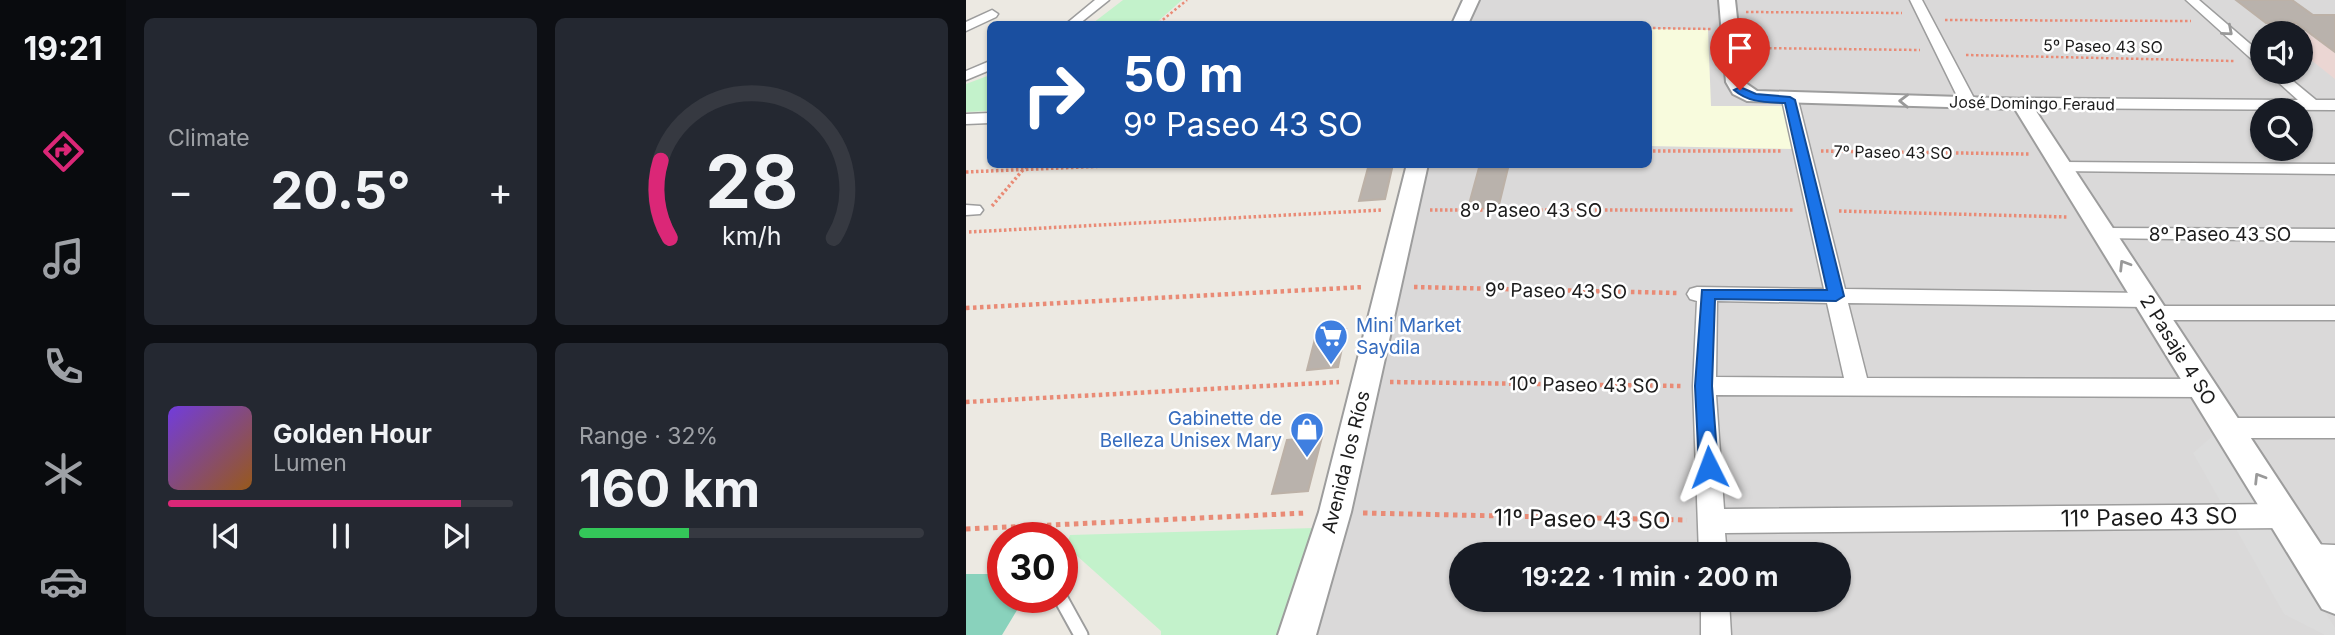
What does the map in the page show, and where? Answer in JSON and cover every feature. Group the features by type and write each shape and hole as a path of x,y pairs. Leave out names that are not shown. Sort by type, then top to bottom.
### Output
{"street":[{"path":"1076,21 1103,0"},
{"path":"1461,21 1471,0"},
{"path":"2192,0 2250,51"},
{"path":"1922,11 1968,102"},
{"path":"966,27 992,14"},
{"path":"1728,14 1732,48"},
{"name":"José Domingo Feraud","path":"1732,48 1735,82 1740,90 1754,97 1790,100 2250,105"},
{"path":"968,74 987,66"},
{"path":"2288,84 2304,98"},
{"path":"1790,100 1857,385"},
{"name":"2 Pasaje 4 SO","path":"2021,103 2283,516 2322,557 2335,597"},
{"name":"José Domingo Feraud","path":"2313,105 2335,105"},
{"path":"966,119 987,118"},
{"path":"2058,160 2335,169"},
{"name":"Avenida los Ríos","path":"1297,635 1335,512 1417,168"},
{"name":"8º Paseo 43 SO","path":"2099,225 2335,235"},
{"path":"1713,542 1702,294 2335,313"},
{"path":"1704,386 2202,388"},
{"path":"2227,428 2335,428"},
{"name":"11º Paseo 43 SO","path":"1712,521 2283,516"},
{"path":"1715,612 1716,635"}],"lane":[{"path":"1069,613 1081,635"}],"path":[{"path":"1160,21 1187,0"},
{"path":"1652,27 1728,14 1922,11 2216,21"},
{"name":"5º Paseo 43 SO","path":"1732,48 2250,62"},
{"name":"7º Paseo 43 SO","path":"1652,151 1801,151 2058,160"},
{"path":"967,233 976,213 1025,168"},
{"path":"966,172 1079,168"},
{"name":"8º Paseo 43 SO","path":"967,233 1408,210 1816,210 2099,225"},
{"name":"9º Paseo 43 SO","path":"966,308 1388,286 1702,294"},
{"name":"10º Paseo 43 SO","path":"966,402 1317,381 1704,386"},
{"name":"11º Paseo 43 SO","path":"966,529 1335,512 1410,516 1712,521"}],"shaded area":[{"path":"1478,0 2335,0 2335,635 1302,635 1428,168 1652,168 1652,21 1468,21"},
{"path":"1652,29 1708,30 1711,106 1786,106 1796,149 1652,146"},
{"path":"2313,37 2335,53 2335,79 2313,62"},
{"path":"2215,434 2335,628 2335,635 2325,635 2284,614 2193,453"}],"green space":[{"path":"1123,0 1182,0 1158,21 1096,21"},
{"path":"987,76 987,111 966,112 966,84"},
{"path":"1315,528 1282,635 1161,635 1161,631 1078,557 1078,535"},
{"path":"966,574 987,574 987,613 1015,613 1002,635 966,635"}],"building":[{"path":"2236,0 2292,0 2313,15 2335,15 2335,52 2313,36 2313,21 2263,21"},
{"path":"1368,168 1392,168 1385,199 1359,201"},
{"path":"1479,168 1508,168 1498,209 1468,208"},
{"path":"1346,329 1338,367 1307,370 1317,331"},
{"path":"1322,437 1308,491 1272,494 1287,440"}],"place":[{"name":"Mini Market Saydila","path":"1331,366"},
{"name":"Gabinette de Belleza Unisex Mary","path":"1307,459"}],"route":[{"path":"1709,467 1704,386 1707,294 1836,296 1790,100 1754,97 1740,90"}]}
